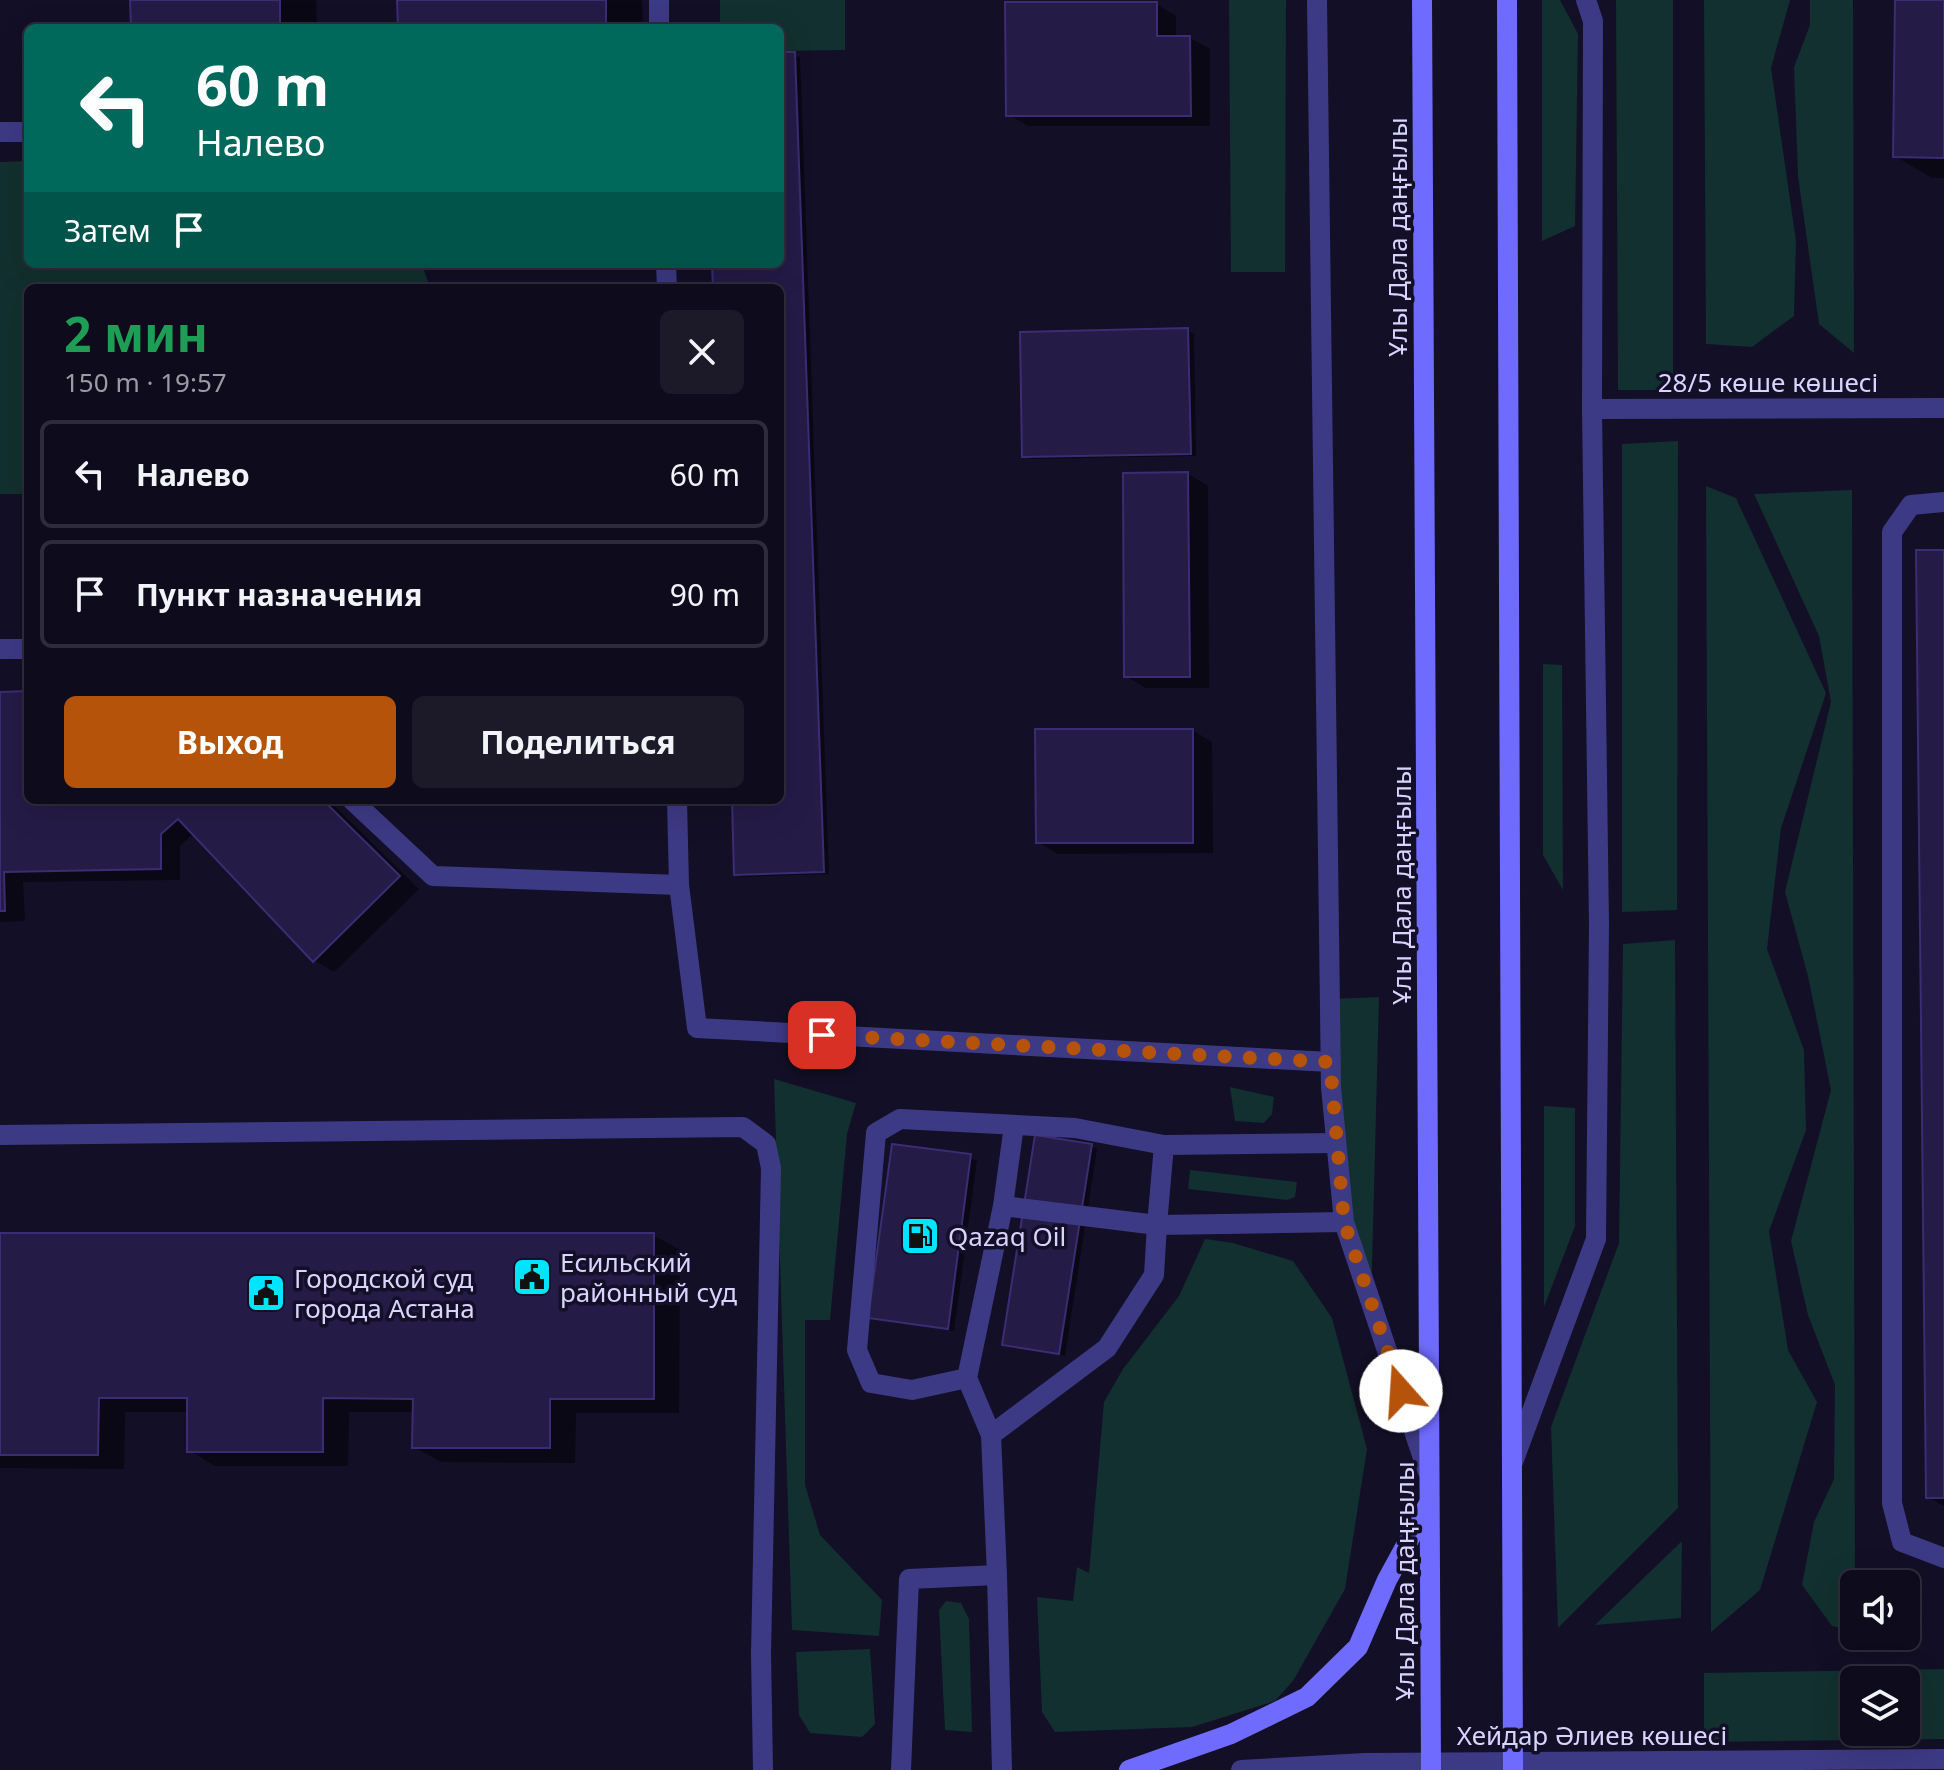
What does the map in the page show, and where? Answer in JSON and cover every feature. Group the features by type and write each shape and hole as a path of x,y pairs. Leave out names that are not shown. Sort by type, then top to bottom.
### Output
{"main road":[{"name":"Ұлы Дала даңғылы","path":"1422,0 1431,1766"},
{"path":"1507,0 1513,1766"},
{"path":"1129,1770 1231,1734 1307,1697 1358,1647 1387,1580 1430,1501"}],"street":[{"path":"659,0 659,24"},
{"path":"1317,0 1330,1062 1336,1143 1344,1222 1430,1477"},
{"path":"1512,1466 1596,1239 1599,925 1592,409 1593,21 1586,0"},
{"path":"0,132 24,132"},
{"name":"28/5 көше көшесі","path":"1592,409 1944,408"},
{"path":"1944,502 1911,505 1892,532 1892,1503 1902,1542 1944,1558"},
{"path":"0,649 24,649"},
{"path":"356,804 433,876 679,885"},
{"path":"677,804 679,885 697,1028 1330,1062"},
{"path":"967,1378 912,1390 871,1383 857,1350 876,1133 900,1119 1075,1128 1164,1145 1336,1143"},
{"path":"1002,1770 991,1435 967,1378 1003,1206 1014,1125"},
{"path":"0,1135 743,1127 766,1144 771,1168 761,1654 763,1770"},
{"path":"991,1435 1107,1348 1154,1275 1164,1145"},
{"path":"1003,1206 1157,1225 1344,1222"},
{"path":"901,1770 909,1579 997,1575"},
{"name":"Хейдар Әлиев көшесі","path":"1241,1770 1944,1759"}],"green space":[{"path":"720,0 845,0 845,50 784,51 784,24 720,24"},
{"path":"1229,0 1286,0 1285,272 1231,272"},
{"path":"1542,0 1560,0 1578,34 1575,226 1542,241"},
{"path":"1616,0 1673,0 1673,390 1618,390"},
{"path":"1704,0 1790,0 1771,68 1796,241 1794,316 1752,347 1706,344"},
{"path":"1810,0 1853,0 1854,353 1819,324 1798,176 1794,67 1810,25"},
{"path":"24,161 24,268 423,268 429,284 24,284 24,494 0,494 0,162"},
{"path":"1678,441 1677,910 1622,912 1622,444"},
{"path":"1706,486 1736,498 1826,693 1781,828 1767,949 1804,1050 1806,1130 1769,1231 1788,1350 1817,1402 1760,1590 1711,1632"},
{"path":"1852,490 1855,1570 1840,1570 1840,1628 1832,1626 1802,1585 1814,1522 1834,1479 1835,1385 1808,1315 1791,1241 1831,1090 1808,976 1785,892 1831,702 1819,636 1754,494"},
{"path":"1543,664 1562,665 1563,890 1543,855"},
{"path":"1675,940 1678,1508 1558,1628 1551,1427 1619,1243 1623,944"},
{"path":"1379,997 1371,1304 1344,1222 1330,999"},
{"path":"774,1079 856,1103 847,1134 830,1320 805,1320 805,1485 820,1535 882,1600 879,1636 792,1630"},
{"path":"1230,1087 1274,1097 1272,1114 1264,1123 1235,1121"},
{"path":"1544,1106 1575,1108 1575,1226 1544,1307"},
{"path":"1190,1170 1297,1182 1295,1197 1287,1200 1188,1189"},
{"path":"1205,1239 1233,1243 1293,1261 1332,1318 1367,1449 1345,1589 1293,1681 1275,1701 1192,1727 1055,1732 1042,1712 1037,1597 1073,1601 1077,1567 1089,1573 1104,1402 1123,1369 1179,1296"},
{"path":"1682,1541 1681,1618 1595,1625"},
{"path":"946,1601 961,1603 969,1619 972,1732 945,1730 939,1610"},
{"path":"870,1649 875,1724 862,1737 810,1733 799,1715 796,1652"},
{"path":"1920,1669 1944,1669 1944,1739 1920,1739"},
{"path":"1840,1671 1840,1740 1704,1742 1704,1673"}],"building":[{"path":"130,0 280,0 280,24 131,24"},
{"path":"397,0 606,0 606,24 398,24"},
{"path":"1895,0 1944,0 1944,158 1893,157"},
{"path":"1005,2 1157,2 1157,36 1190,36 1191,116 1006,116"},
{"path":"784,52 795,52 824,872 734,875 732,804 784,804 784,284 713,284 712,268 784,268"},
{"path":"1188,328 1191,454 1022,457 1020,332"},
{"path":"1188,472 1190,677 1124,677 1123,473"},
{"path":"1916,550 1944,550 1944,1498 1926,1498"},
{"path":"24,691 24,804 327,804 400,876 313,962 178,819 161,834 161,869 4,872 5,911 0,911 0,692"},
{"path":"1035,729 1193,729 1193,843 1036,843"},
{"path":"1035,1135 1092,1144 1059,1354 1002,1345"},
{"name":"Qazaq Oil","path":"892,1144 971,1154 948,1329 868,1318"},
{"path":"0,1233 654,1233 654,1399 550,1399 550,1448 412,1448 413,1399 323,1398 323,1452 187,1452 187,1398 99,1398 98,1455 0,1455"}],"place":[{"name":"Qazaq Oil","path":"920,1236"},
{"name":"Есильский районный суд","path":"532,1277"},
{"name":"Городской суд города Астана","path":"266,1293"}],"route":[{"path":"822,1035 1330,1062 1344,1222 1401,1391"}]}
